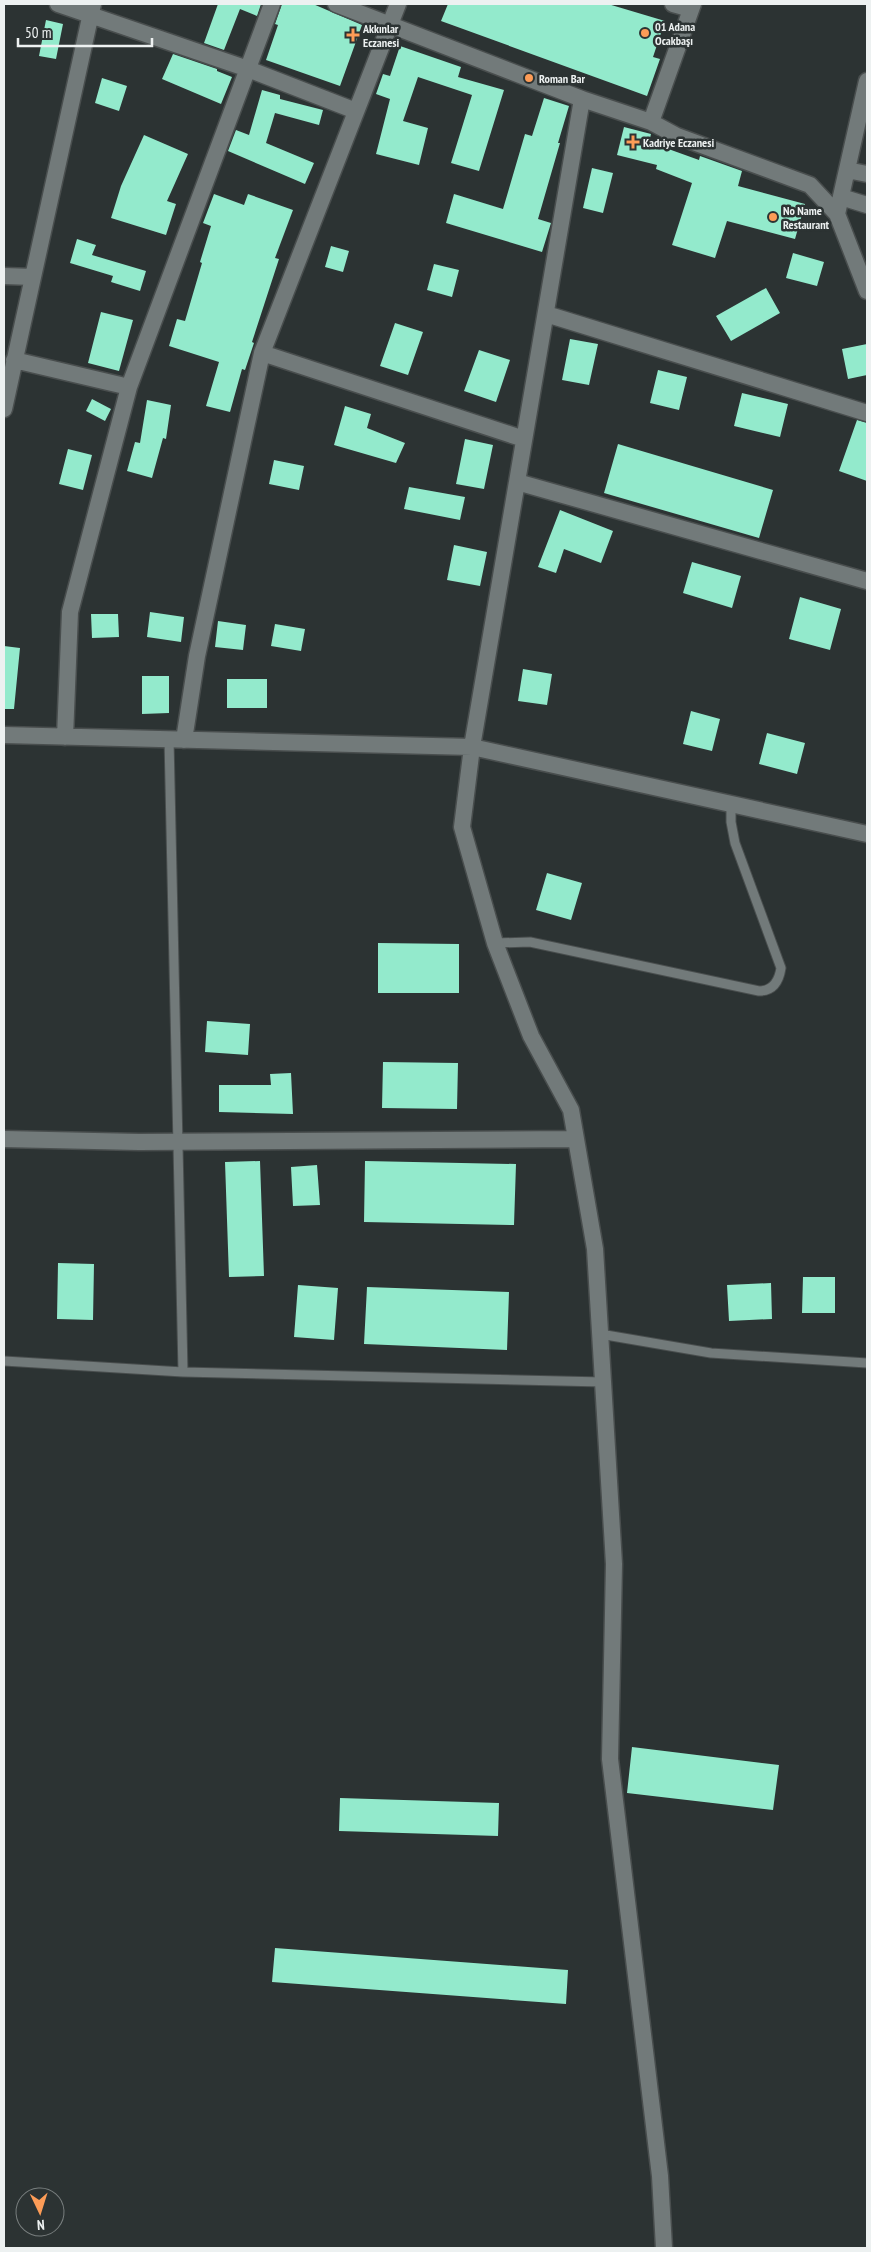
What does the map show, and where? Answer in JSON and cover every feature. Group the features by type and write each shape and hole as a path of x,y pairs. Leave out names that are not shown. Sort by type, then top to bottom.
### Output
{"street":[{"path":"58,4 92,9 356,111"},
{"path":"65,737 70,612 128,387 272,4"},
{"path":"336,4 582,99 651,122 678,136 810,185 837,214 867,291"},
{"path":"176,740 198,656 262,353 398,4"},
{"path":"651,122 692,6 673,4"},
{"path":"4,409 7,383 33,277 92,9"},
{"path":"837,214 867,81"},
{"path":"582,99 472,747 462,827 495,943 531,1036 571,1110 595,1249 614,1564 610,1759 660,2176 664,2248"},
{"path":"847,170 867,174"},
{"path":"840,197 867,205"},
{"path":"4,276 33,277"},
{"path":"546,314 867,413"},
{"path":"262,353 524,439"},
{"path":"14,360 128,387"},
{"path":"517,482 867,581"},
{"path":"4,735 472,747 867,834"},
{"path":"4,1139 177,1141 576,1139"}],"lane":[{"path":"176,740 177,1141 183,1372"},
{"path":"495,943 530,942 759,991 772,988 777,982 781,968 735,843 731,822 731,804"},
{"path":"600,1334 711,1353 867,1363"},
{"path":"4,1361 183,1372 603,1382"}],"building":[{"path":"218,4 261,4 257,16 240,9 224,50 204,43"},
{"path":"282,4 313,4 362,25 340,86 266,60 278,25 275,24"},
{"path":"448,4 608,4 665,21 653,57 660,59 647,96 441,21"},
{"path":"46,20 63,24 56,59 39,56"},
{"path":"400,46 461,67 458,77 504,90 479,171 451,163 472,95 418,77 403,121 428,128 419,165 376,154 390,99 376,94 383,74 390,76"},
{"path":"173,54 217,69 217,71 232,77 221,104 162,79"},
{"path":"102,78 127,86 119,111 95,103"},
{"path":"262,90 280,95 280,99 323,110 319,125 275,113 266,143 314,163 305,184 228,151 236,130 249,135"},
{"path":"544,98 569,106 538,219 551,223 542,252 446,223 454,194 503,209 525,134 532,136"},
{"path":"624,127 651,134 649,142 699,160 700,156 742,171 738,186 805,204 795,239 727,221 715,258 672,245 692,183 656,169 657,165 617,155"},
{"path":"144,135 188,154 167,201 176,204 166,235 111,218 121,186"},
{"path":"592,168 613,173 603,213 583,208"},
{"path":"214,194 244,205 248,194 293,210 275,258 279,259 252,342 254,343 245,370 242,369 230,412 206,406 219,362 169,346 177,319 185,321 211,226 203,223"},
{"path":"77,239 96,245 92,255 146,271 140,291 111,282 113,276 70,263"},
{"path":"331,246 349,251 343,272 325,267"},
{"path":"793,253 824,262 817,286 786,278"},
{"path":"434,264 459,270 452,297 427,290"},
{"path":"766,288 780,313 731,341 716,316"},
{"path":"101,312 133,320 119,371 88,363"},
{"path":"395,323 423,332 408,375 380,366"},
{"path":"570,339 598,344 589,385 562,380"},
{"path":"867,344 867,375 848,379 842,349"},
{"path":"479,350 510,360 496,402 464,391"},
{"path":"658,370 687,377 679,410 650,403"},
{"path":"742,393 788,404 780,437 734,426"},
{"path":"92,399 111,409 105,421 86,411"},
{"path":"147,400 171,405 166,439 163,438 152,478 127,471 135,442 140,443"},
{"path":"345,406 371,414 367,428 405,443 396,463 334,445"},
{"path":"857,420 867,423 867,481 839,471"},
{"path":"465,439 493,445 484,489 456,484"},
{"path":"618,444 773,490 759,538 604,493"},
{"path":"68,449 92,455 83,490 59,484"},
{"path":"274,460 304,466 299,490 269,484"},
{"path":"409,487 465,497 460,520 404,509"},
{"path":"560,510 613,531 601,563 564,549 556,573 538,567"},
{"path":"454,545 487,552 480,586 447,580"},
{"path":"692,562 741,576 732,608 683,593"},
{"path":"800,597 841,609 830,650 789,639"},
{"path":"150,612 184,617 181,642 147,637"},
{"path":"91,614 118,614 119,637 92,638"},
{"path":"218,621 246,625 243,650 215,647"},
{"path":"275,624 305,629 301,651 271,646"},
{"path":"4,646 20,648 14,709 4,709"},
{"path":"523,669 552,674 547,705 518,701"},
{"path":"142,676 169,676 169,713 142,714"},
{"path":"227,679 267,679 267,708 227,708"},
{"path":"691,711 720,719 712,751 683,744"},
{"path":"767,733 805,743 797,774 759,764"},
{"path":"547,873 582,883 571,920 536,910"},
{"path":"378,943 459,944 459,993 378,993"},
{"path":"207,1021 250,1024 248,1055 205,1052"},
{"path":"383,1062 458,1063 457,1109 382,1108"},
{"path":"291,1073 293,1114 219,1112 219,1085 271,1085 270,1074"},
{"path":"260,1161 264,1276 229,1277 225,1162"},
{"path":"365,1161 516,1164 514,1225 364,1222"},
{"path":"317,1165 320,1205 293,1206 291,1167"},
{"path":"58,1263 94,1264 93,1320 57,1319"},
{"path":"803,1277 835,1277 835,1313 802,1313"},
{"path":"771,1283 772,1319 729,1321 727,1285"},
{"path":"298,1285 338,1288 334,1340 294,1337"},
{"path":"367,1287 509,1292 507,1350 364,1344"},
{"path":"632,1747 779,1765 773,1810 627,1793"},
{"path":"340,1798 499,1803 498,1836 339,1831"},
{"path":"275,1948 568,1970 566,2004 272,1982"}],"place":[{"name":"01 Adana Ocakbaşı","path":"645,33"},
{"name":"Akkınlar Eczanesi","path":"353,35"},
{"name":"Roman Bar","path":"529,78"},
{"name":"Kadriye Eczanesi","path":"633,142"},
{"name":"No Name Restaurant","path":"773,217"}]}
